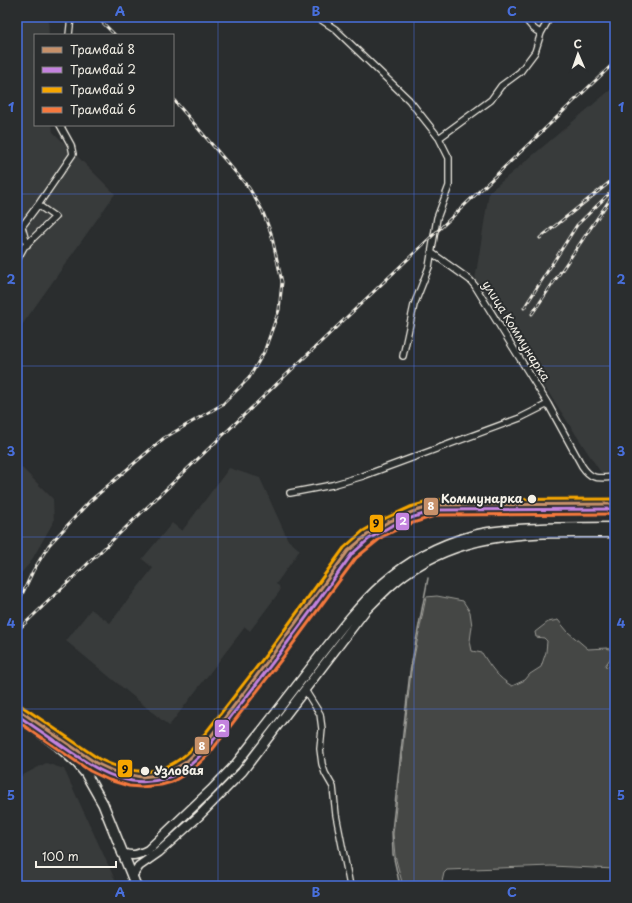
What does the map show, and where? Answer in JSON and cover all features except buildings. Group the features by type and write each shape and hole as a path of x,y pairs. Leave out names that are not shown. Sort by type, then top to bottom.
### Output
{"main road":[{"path":"122,853 131,856 148,850 211,790 244,754 360,605 390,576 411,561 454,541 471,535 547,527 615,527"},
{"path":"132,876 139,866 159,852 199,816 233,781 253,758 365,611 395,582 424,562 456,547 474,541 552,533 615,533"},
{"path":"17,716 58,746 81,768 90,780 103,804 136,886"}],"street":[{"path":"69,34 71,17"},
{"path":"317,17 335,29 409,100 439,138 449,158 448,186 437,218 432,253 425,279 414,305 403,356"},
{"path":"525,17 531,27 541,32"},
{"path":"439,138 492,100 501,86 520,72 535,52 541,32 550,17"},
{"path":"17,233 73,154 71,145 61,126"},
{"path":"17,260 27,245 55,217 38,205"},
{"path":"22,227 27,245"},
{"name":"улица Коммунарка","path":"432,253 470,280 475,286 548,404 582,466 588,474 596,478 615,477"},
{"path":"290,493 332,485 363,476 520,418 548,404"},
{"path":"305,690 320,714 322,729 320,749 322,764 333,787 341,844 350,886"}],"shaded area":[{"path":"17,17 48,17 49,34 34,34 34,126 52,126 53,132 115,194 17,332"},
{"path":"615,86 615,472 601,473 475,280 489,192"},
{"path":"17,463 53,499 54,521 30,563 17,578"},
{"path":"229,468 260,478 288,540 300,550 276,584 279,586 280,591 250,631 245,627 169,726 66,641 91,609 110,623 153,568 142,559 172,523 182,531"},
{"path":"437,596 463,601 470,612 472,626 470,641 472,651 482,653 498,675 512,686 525,680 530,674 541,667 546,652 547,641 544,638 536,637 535,632 548,622 558,620 568,632 588,649 607,648 615,652 605,666 611,667 615,676 615,869 551,866 447,870 444,873 441,886 403,886 395,856 393,834 411,672 426,597"},
{"path":"46,763 64,769 118,886 17,886 17,773 21,776"}],"waterway":[{"path":"400,886 393,854 392,831 410,672 428,578"}],"railway":[{"path":"97,17 114,34"},
{"path":"17,631 615,62"},
{"path":"17,605 33,571 49,545 90,501 164,438 223,404 249,378 264,352 279,310 282,282 271,233 262,210 249,188 174,100"},
{"path":"540,238 615,178"},
{"path":"524,308 577,225 615,188"},
{"path":"532,314 613,195"}],"tram line":[{"name":"9","path":"20,705 99,759 126,769 139,771 151,771 163,768 174,763 197,744 269,651 344,548 363,531 410,507 435,500 615,499"},
{"name":"8","path":"17,709 96,763 113,771 141,777 160,775 169,772 186,762 208,740 348,551 367,535 388,522 412,512 436,505 615,504"},
{"name":"2","path":"17,715 89,764 114,776 138,782 170,777 190,765 209,745 278,655 352,554 369,539 391,526 437,510 615,509"},
{"name":"6","path":"17,721 90,771 109,780 129,786 141,787 161,785 172,782 192,770 209,754 356,558 382,537 404,526 437,515 615,514"}],"place":[{"name":"Коммунарка","path":"532,499"},
{"name":"Узловая","path":"145,771"}]}
